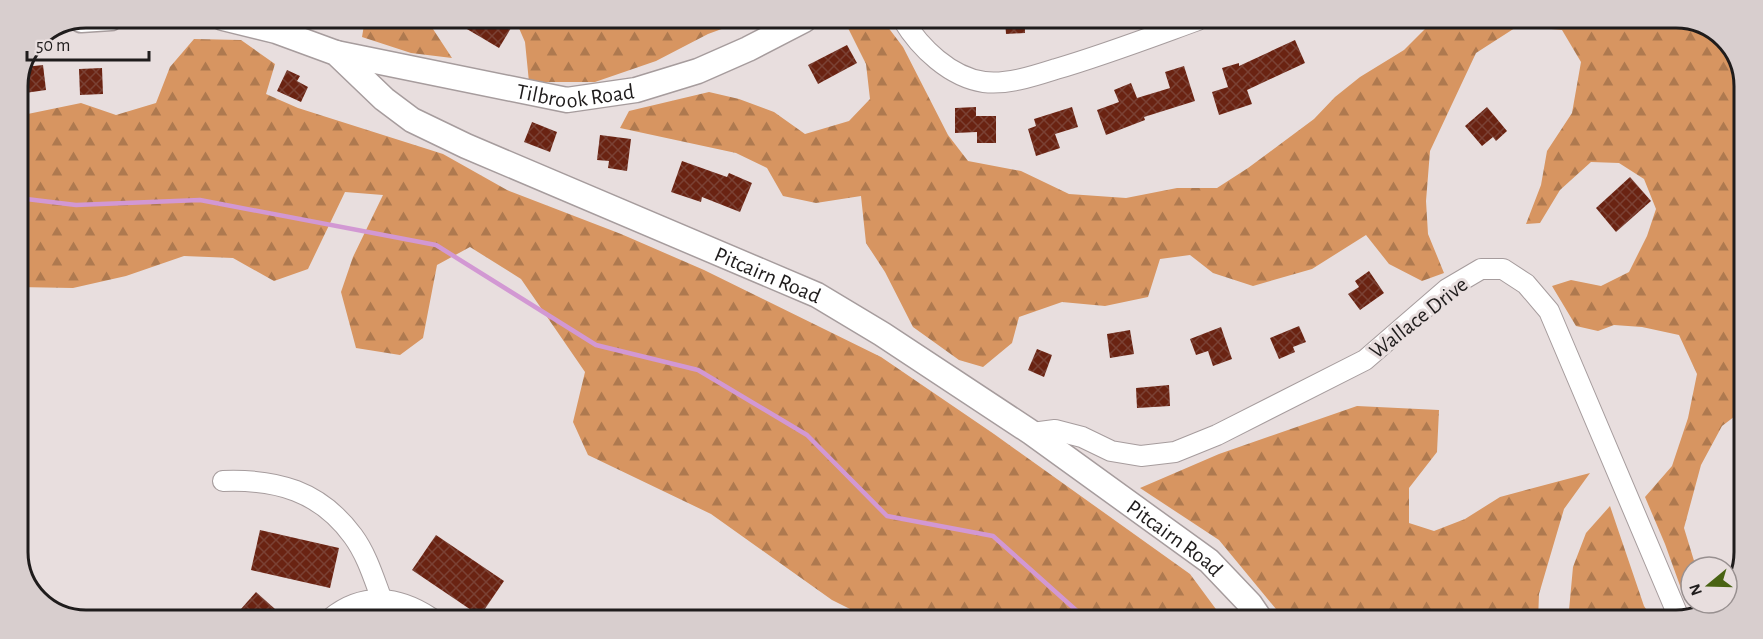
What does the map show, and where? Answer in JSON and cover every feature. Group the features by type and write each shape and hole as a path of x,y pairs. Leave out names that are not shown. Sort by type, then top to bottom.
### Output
{"street":[{"name":"Pitcairn Road","path":"264,28 336,53 384,99 412,120 466,146 817,295 882,333 1032,433 1209,561 1254,610"},
{"name":"Tilbrook Road","path":"336,53 567,99 636,90 698,71 789,28"},
{"path":"909,28 923,48 941,62 962,74 984,82 1010,81 1040,74 1175,28"},
{"name":"Wallace Drive","path":"1032,433 1055,430 1082,437 1111,451 1141,456 1175,452 1217,435 1365,360 1447,289 1481,269 1503,269 1526,284 1549,311 1676,610"},
{"path":"223,482 251,480 274,483 318,502 337,518 354,538 368,563 382,600"},
{"path":"345,610 352,606 382,600 400,601 419,610"}],"green space":[{"path":"364,28 432,28 452,58 411,53 362,37"},
{"path":"519,28 724,28 656,61 595,82 529,82 525,42"},
{"path":"848,28 889,28 903,47 948,135 968,161 1021,171 1069,194 1126,198 1177,188 1217,188 1314,119 1335,97 1360,77 1404,50 1426,28 1515,28 1476,53 1430,151 1426,201 1428,234 1444,273 1422,281 1389,264 1366,235 1312,269 1253,286 1213,273 1190,255 1160,259 1148,297 1105,306 1062,302 1019,317 1012,343 983,367 959,360 913,327 885,272 866,243 861,196 816,203 783,196 767,168 736,153 620,128 629,111 709,92 739,99 774,112 805,134 849,121 870,99 866,64"},
{"path":"1540,28 1676,28 1688,30 1705,36 1722,51 1733,75 1734,417 1722,426 1701,465 1684,528 1692,555 1679,555 1679,583 1645,497 1672,466 1688,418 1697,374 1679,335 1642,327 1614,325 1598,331 1576,326 1552,286 1571,280 1601,286 1629,272 1647,236 1656,209 1644,179 1619,163 1591,162 1560,190 1540,223 1526,224 1541,185 1547,151 1572,113 1581,62 1562,30"},
{"path":"194,39 241,40 275,64 266,94 298,108 443,154 507,190 621,234 704,270 881,357 994,434 1190,574 1217,610 852,610 832,600 711,514 588,455 573,422 585,372 521,279 470,247 437,265 423,338 400,355 356,348 341,292 353,257 383,195 345,192 308,269 274,281 233,258 184,256 126,276 73,288 28,287 28,114 81,103 116,115 156,103 170,67"},
{"path":"1357,406 1439,410 1437,452 1409,488 1409,523 1434,531 1465,519 1500,497 1590,473 1564,509 1539,594 1538,610 1277,610 1219,540 1140,488 1219,454"},
{"path":"1610,506 1647,610 1569,610 1573,567 1586,533"}],"building":[{"path":"465,28 511,28 499,48"},
{"path":"1006,28 1025,28 1025,33 1006,34"},
{"path":"1295,40 1305,63 1247,90 1252,104 1219,115 1212,92 1228,87 1222,68 1239,63 1239,66"},
{"path":"847,45 857,63 818,84 808,65"},
{"path":"43,65 46,90 28,93 32,66"},
{"path":"1184,66 1195,101 1144,117 1145,120 1106,135 1097,110 1119,102 1114,90 1131,83 1137,98 1170,88 1165,72"},
{"path":"102,68 103,94 80,95 79,69"},
{"path":"287,70 300,76 297,81 308,87 301,102 277,91"},
{"path":"976,107 976,116 996,116 996,143 977,143 977,132 955,133 955,108"},
{"path":"1072,107 1078,127 1055,134 1060,148 1036,156 1028,129 1036,126 1034,119"},
{"path":"1487,107 1507,131 1496,141 1493,137 1482,146 1465,126"},
{"path":"532,122 557,132 550,152 524,142"},
{"path":"600,135 631,139 627,171 608,168 609,161 597,160"},
{"path":"682,161 727,177 729,173 752,183 740,212 702,197 701,202 671,192"},
{"path":"1630,177 1651,201 1616,232 1596,208"},
{"path":"1369,271 1384,293 1360,310 1348,294 1359,287 1355,281"},
{"path":"1299,326 1306,342 1293,347 1295,352 1279,359 1270,338"},
{"path":"1221,327 1232,359 1213,366 1208,351 1196,355 1190,339"},
{"path":"1130,330 1134,354 1110,358 1107,334"},
{"path":"1037,349 1052,355 1044,377 1028,370"},
{"path":"1169,385 1170,406 1137,408 1136,388"},
{"path":"260,530 339,548 330,588 251,570"},
{"path":"436,535 504,581 484,610 471,610 412,570"},
{"path":"256,592 276,610 240,610"}],"waterway":[{"path":"28,199 76,205 200,200 436,245 596,345 698,370 807,435 887,516 993,536 1076,610"}]}
